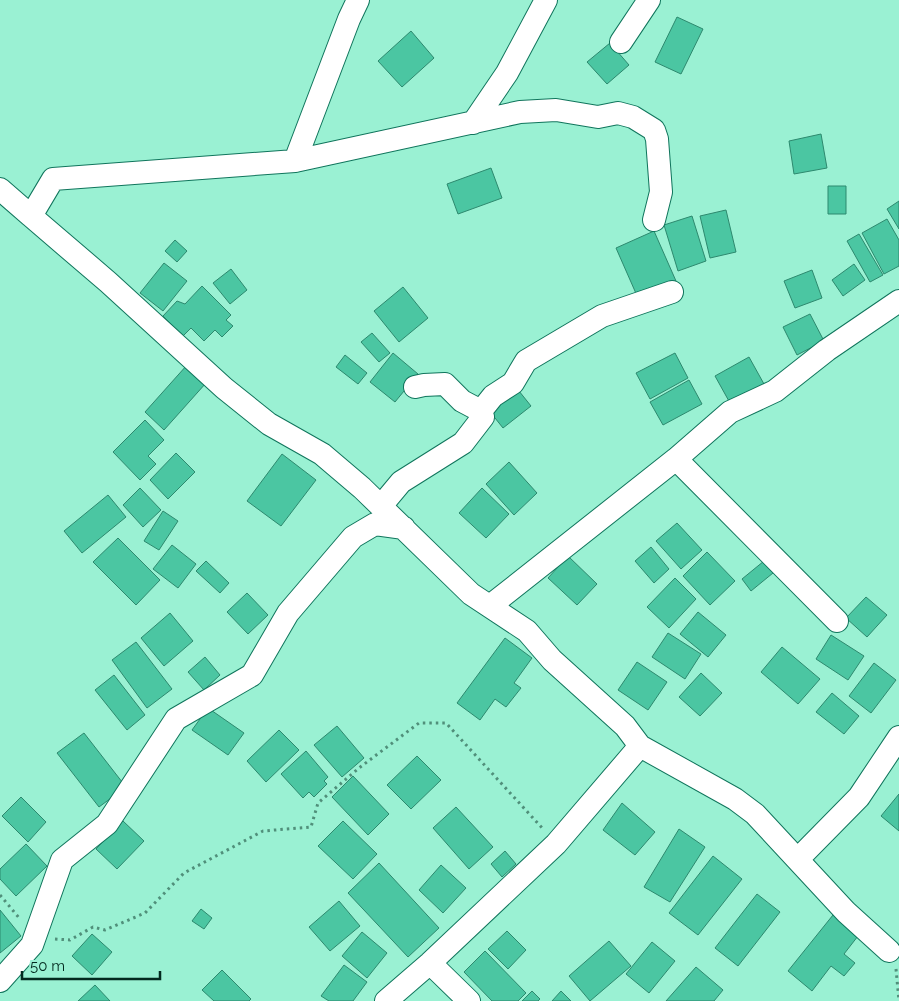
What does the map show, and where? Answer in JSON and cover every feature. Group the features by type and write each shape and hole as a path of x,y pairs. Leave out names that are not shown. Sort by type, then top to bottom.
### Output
{"street":[{"path":"295,160 358,0"},
{"path":"474,123 507,73 546,0"},
{"path":"621,42 649,0"},
{"path":"31,216 54,179 295,160 539,110 598,117 618,113 633,117 654,130 657,139 661,192 654,220"},
{"path":"0,189 108,282 224,388 269,424 322,454 381,506 471,594 527,631 552,660 625,726 640,746 735,799 755,814 777,840 798,859 846,912 889,951"},
{"path":"481,411 494,396 514,383 526,361 602,316 672,292"},
{"path":"490,606 676,459 730,412 775,391 827,350 899,301"},
{"path":"381,506 401,482 462,443 483,417 481,411 462,401 444,384 424,384 415,387"},
{"path":"676,459 837,621"},
{"path":"0,981 32,945 62,860 107,824 176,719 252,676 288,613 353,537 376,524 404,528"},
{"path":"798,859 859,797 899,737"},
{"path":"386,1001 430,963 556,844 640,746"},
{"path":"430,963 469,1001"}],"path":[{"path":"0,894 34,937 70,940 94,927 105,930 145,913 184,873 263,831 310,827 318,803 359,768 419,723 446,723 556,844"},
{"path":"889,951 895,960 899,1001"}],"building":[{"path":"677,17 703,29 681,74 655,62"},
{"path":"411,31 434,58 402,87 378,61"},
{"path":"610,43 629,65 607,84 587,62"},
{"path":"821,134 827,168 794,174 789,141"},
{"path":"491,168 502,198 458,214 447,184"},
{"path":"828,186 846,186 846,214 828,214"},
{"path":"899,201 899,229 887,209"},
{"path":"726,210 736,252 710,258 700,216"},
{"path":"692,216 706,261 678,271 664,225"},
{"path":"887,219 899,240 899,266 884,274 862,233"},
{"path":"654,231 676,281 638,298 616,248"},
{"path":"859,234 883,275 870,282 847,241"},
{"path":"175,240 187,251 177,262 165,251"},
{"path":"164,263 187,281 163,311 140,293"},
{"path":"854,264 865,280 843,296 832,280"},
{"path":"231,269 247,290 230,304 213,283"},
{"path":"812,270 822,298 795,308 784,281"},
{"path":"202,286 231,315 226,320 233,326 222,337 215,330 204,341 191,328 183,336 163,316 177,301 185,304"},
{"path":"403,287 428,318 399,342 374,311"},
{"path":"810,314 824,341 797,355 783,327"},
{"path":"372,333 390,353 379,362 361,342"},
{"path":"393,353 418,374 395,402 370,382"},
{"path":"675,353 688,378 650,399 636,373"},
{"path":"345,355 367,373 358,384 336,367"},
{"path":"749,357 764,384 730,403 715,376"},
{"path":"187,365 206,383 164,430 145,412"},
{"path":"689,380 702,404 663,425 650,402"},
{"path":"515,386 531,406 503,428 487,408"},
{"path":"145,420 164,440 148,456 156,464 140,480 113,452"},
{"path":"176,453 195,472 168,499 150,480"},
{"path":"282,454 316,480 281,526 247,501"},
{"path":"509,462 537,493 514,515 486,484"},
{"path":"140,488 161,510 143,527 123,505"},
{"path":"482,488 509,514 486,538 459,513"},
{"path":"108,495 126,517 82,553 64,531"},
{"path":"163,511 178,521 159,550 144,541"},
{"path":"677,523 702,550 681,569 656,541"},
{"path":"118,538 160,580 136,605 93,562"},
{"path":"172,545 196,564 178,588 153,569"},
{"path":"651,547 669,569 654,583 635,561"},
{"path":"707,552 735,581 710,605 683,576"},
{"path":"568,556 597,584 577,605 548,578"},
{"path":"206,561 229,583 220,593 196,571"},
{"path":"764,561 773,573 751,591 742,579"},
{"path":"675,578 696,599 669,628 647,607"},
{"path":"247,593 268,615 248,634 227,612"},
{"path":"866,597 887,615 867,637 846,618"},
{"path":"698,612 726,635 708,657 680,634"},
{"path":"170,613 193,641 164,666 141,638"},
{"path":"668,633 701,654 685,679 652,657"},
{"path":"831,635 864,656 848,680 816,659"},
{"path":"505,638 532,658 514,683 521,688 506,707 495,699 480,720 457,703"},
{"path":"136,642 172,689 147,708 112,660"},
{"path":"782,647 820,679 798,704 761,672"},
{"path":"205,657 220,675 204,690 188,672"},
{"path":"637,662 667,682 648,710 618,690"},
{"path":"874,663 896,680 871,713 849,696"},
{"path":"701,673 722,693 700,716 679,697"},
{"path":"114,675 145,715 127,730 95,690"},
{"path":"832,693 859,716 844,734 816,712"},
{"path":"208,708 244,733 228,755 192,730"},
{"path":"337,726 364,758 342,777 314,745"},
{"path":"279,730 299,750 266,782 247,761"},
{"path":"84,733 126,787 99,807 57,753"},
{"path":"306,751 328,777 324,781 327,784 314,797 309,792 303,798 281,774"},
{"path":"417,756 441,780 411,809 387,785"},
{"path":"353,776 389,814 368,835 332,797"},
{"path":"899,794 899,831 881,816"},
{"path":"21,797 46,822 28,842 2,816"},
{"path":"622,803 655,832 635,855 603,830"},
{"path":"456,807 493,847 469,869 433,828"},
{"path":"123,821 144,841 117,869 96,849"},
{"path":"343,821 377,854 353,879 318,846"},
{"path":"679,829 705,847 670,902 644,887"},
{"path":"26,844 47,866 16,896 0,879 0,869"},
{"path":"505,851 516,864 502,877 491,864"},
{"path":"713,856 742,879 698,935 669,913"},
{"path":"379,863 439,928 408,957 348,893"},
{"path":"441,865 466,888 443,913 419,890"},
{"path":"757,894 780,912 738,966 715,948"},
{"path":"339,901 360,926 330,951 309,927"},
{"path":"201,909 212,918 204,929 192,921"},
{"path":"0,910 21,936 0,953"},
{"path":"833,915 858,936 844,954 855,963 844,976 831,966 812,991 788,971"},
{"path":"507,931 526,950 508,969 488,949"},
{"path":"362,932 387,953 367,978 342,956"},
{"path":"92,934 112,952 92,975 72,956"},
{"path":"609,941 631,966 590,1001 569,976"},
{"path":"652,942 675,961 649,993 626,974"},
{"path":"485,951 526,993 518,1001 492,1001 464,972"},
{"path":"344,965 367,982 353,1001 329,1001 321,996"},
{"path":"696,967 723,990 714,1001 666,1001"},
{"path":"222,970 251,999 249,1001 214,1001 202,990"},
{"path":"95,985 110,1001 78,1001"},
{"path":"532,991 540,999 538,1001 522,1001"},
{"path":"561,991 571,1001 552,1001"}]}
